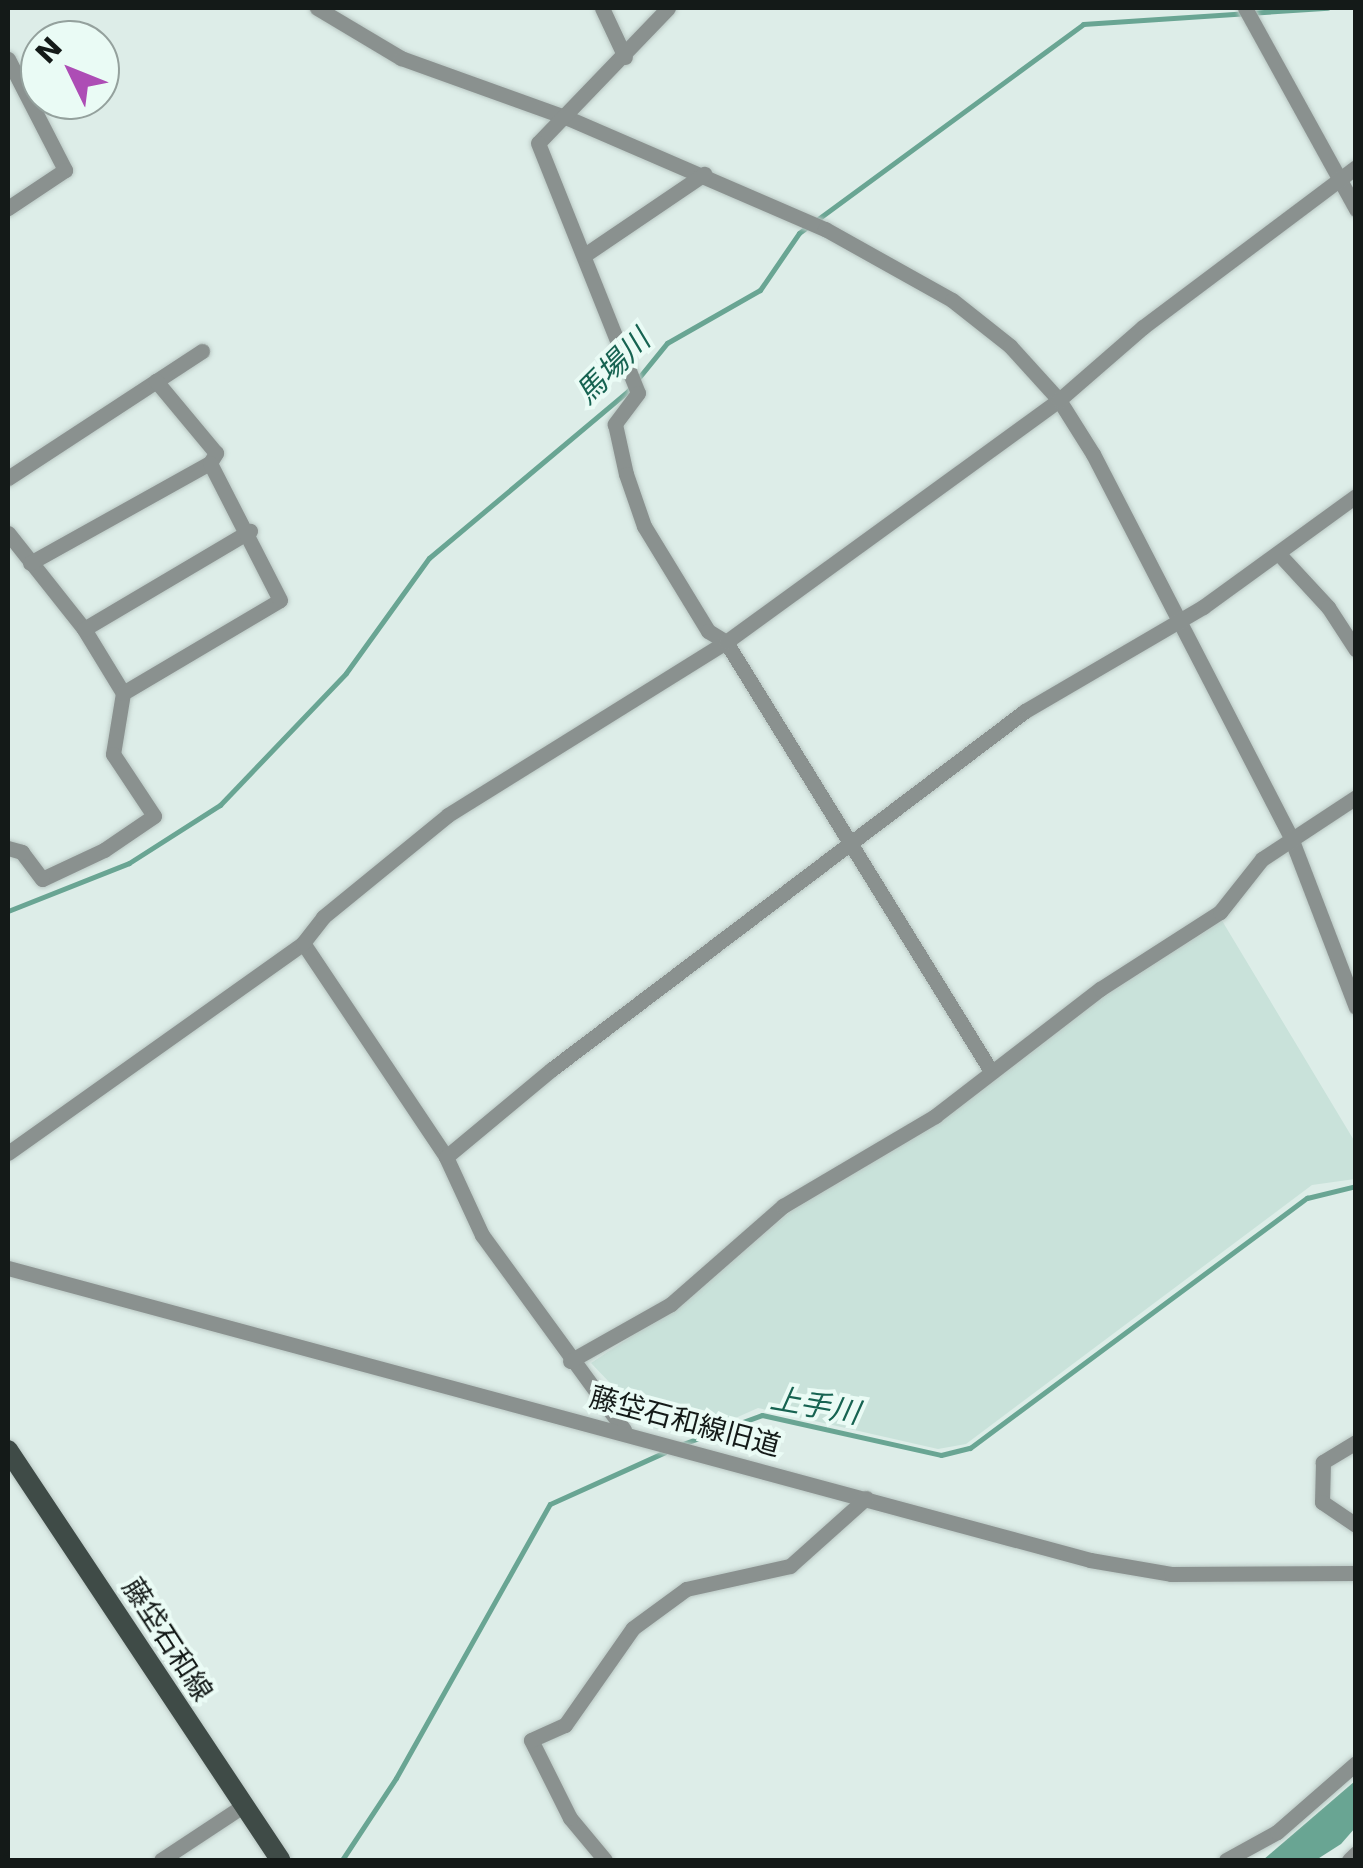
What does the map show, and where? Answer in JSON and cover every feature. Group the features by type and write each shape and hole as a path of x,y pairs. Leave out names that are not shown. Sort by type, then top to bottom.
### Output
{"main road":[{"name":"藤垈石和線","path":"8,1450 280,1860"}],"street":[{"path":"317,8 401,58 568,118 797,216 952,300 1010,346 1058,400 1179,620 1291,838 1356,1007"},
{"path":"602,8 625,57"},
{"path":"668,8 568,118 538,143 586,254 638,393 615,424 644,526 708,631 726,642 854,842 992,1071"},
{"path":"1245,8 1356,209"},
{"path":"8,60 66,170 8,208"},
{"path":"8,1153 304,943 323,918 448,815 726,642 1058,400 1337,178 1356,167"},
{"path":"586,254 704,174"},
{"path":"8,478 202,351"},
{"path":"30,562 210,462 216,452 156,380"},
{"path":"122,693 280,600 250,531 210,462"},
{"path":"446,1157 552,1069 1025,711 1179,620 1356,496"},
{"path":"84,629 250,531"},
{"path":"8,534 84,629 122,693 114,754 154,816 104,850 42,879 22,852 8,848"},
{"path":"1278,553 1328,608 1356,650"},
{"path":"570,1360 671,1304 783,1206 935,1116 1100,989 1220,912 1262,859 1356,797"},
{"path":"304,943 446,1157 482,1235 624,1430"},
{"name":"藤垈石和線旧道","path":"8,1268 624,1430 1090,1560 1171,1574 1356,1573"},
{"path":"1356,1442 1323,1462 1322,1502 1356,1524"},
{"path":"604,1860 570,1818 531,1740 565,1725 633,1628 686,1589 790,1566 866,1498"},
{"path":"1226,1860 1278,1832 1356,1763"},
{"path":"162,1860 243,1806"},
{"path":"1348,1860 1356,1853"}],"shaded area":[{"path":"1221,919 1355,1142 1355,1179 1312,1185 966,1444 938,1449 758,1408 695,1436 653,1428 591,1363 682,1303 791,1211 915,1137 1107,991"},
{"path":"1355,1781 1355,1828 1341,1844 1316,1860 1263,1860"}],"waterway":[{"name":"馬場川","path":"8,911 129,863 220,805 346,673 429,558 628,391 667,343 760,290 799,233 1083,24 1327,8"},
{"name":"上手川","path":"680,1445 762,1415 941,1455 970,1448 1307,1198 1356,1186"},
{"name":"上手川","path":"342,1860 396,1778 550,1504 665,1452"}]}
